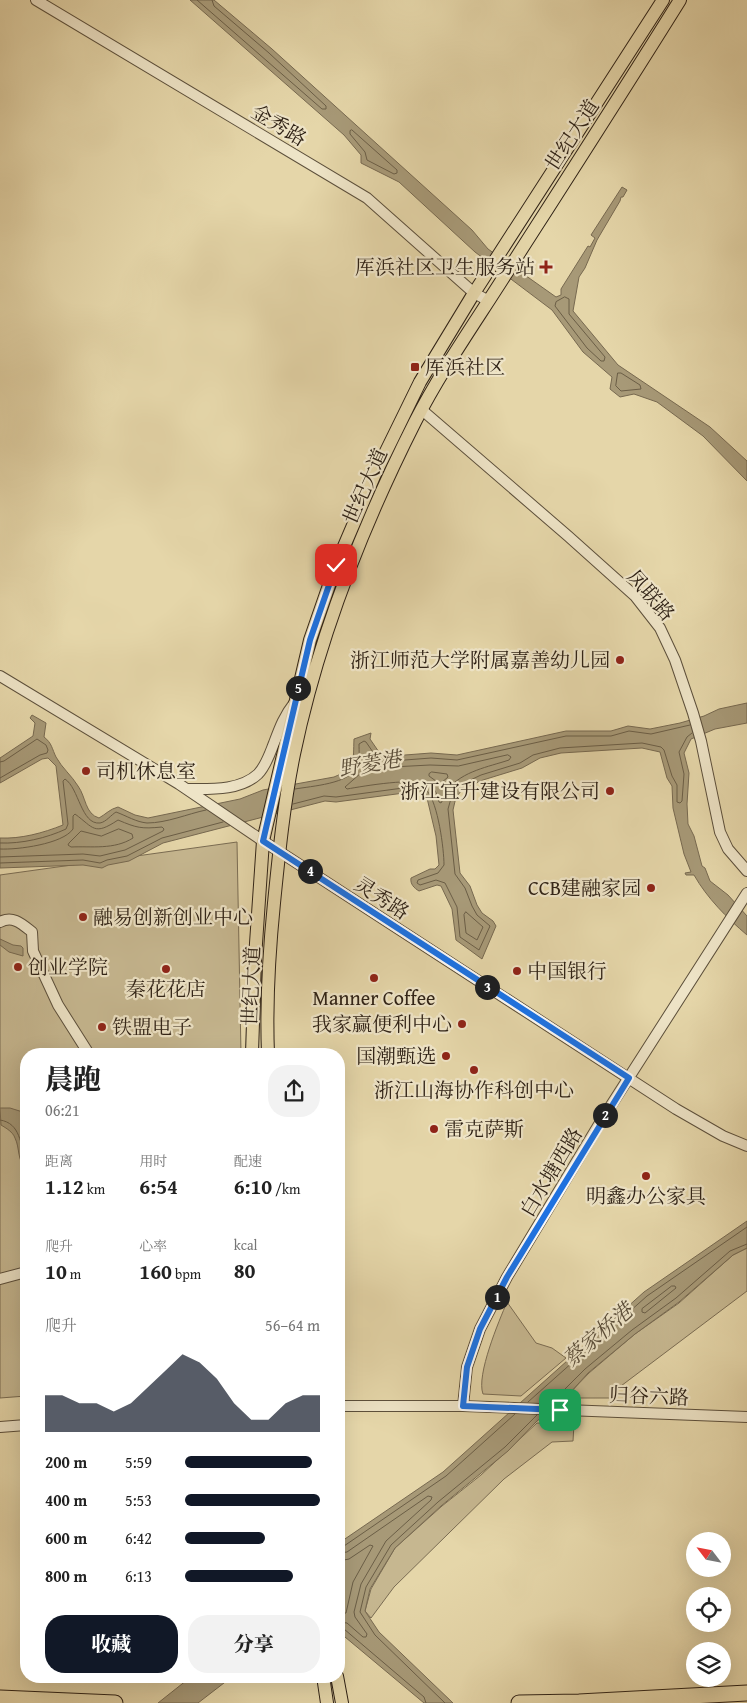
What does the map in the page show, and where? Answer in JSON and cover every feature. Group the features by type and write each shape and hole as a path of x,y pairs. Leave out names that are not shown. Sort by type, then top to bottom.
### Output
{"highway":[{"path":"656,1698 686,1692 747,1686"},
{"path":"519,1703 747,1693"},
{"path":"0,1698 115,1703"}],"main road":[{"name":"世纪大道","path":"268,1048 271,933 282,825 284,773 295,701 310,640 336,565 375,474 420,382 474,292 663,0"},
{"name":"世纪大道","path":"252,1048 255,958 263,841 344,582 373,512 422,410 680,0"},
{"path":"324,1683 327,1703"},
{"path":"338,1683 342,1703"}],"street":[{"name":"金秀路","path":"36,0 367,198 474,292 489,301"},
{"name":"凤联路","path":"422,410 568,536 634,596 660,628 676,660 693,713 701,741 720,832 728,849 747,871"},
{"name":"灵秀路","path":"0,676 187,789 263,841 676,1109 723,1136 747,1146"},
{"path":"187,789 217,789 240,784 258,774 268,757 285,714 295,701"},
{"name":"白水塘西路","path":"463,1406 467,1367 480,1329 507,1277 629,1078 747,892"},
{"path":"0,922 4,920 17,920 32,932 33,951 58,1005 85,1048"},
{"path":"0,1279 20,1274"},
{"name":"归谷六路","path":"345,1406 463,1406 747,1417"},
{"path":"0,1426 20,1425"}],"shaded area":[{"path":"237,842 241,1048 20,1048 20,1396 0,1398 0,875"},
{"path":"747,1248 747,1291 609,1395 614,1398 565,1398 589,1373 635,1334 679,1303 733,1255"},
{"path":"507,1302 536,1343 552,1348 566,1358 521,1396 483,1394 482,1385 485,1362"},
{"path":"537,1423 574,1424 573,1441 552,1442 504,1479 394,1587 371,1618 365,1611 371,1589 395,1548 442,1506 481,1475"}],"water":[{"path":"190,0 214,0 272,49 472,230 488,249 556,297 561,295 561,289 588,246 590,247 595,238 591,235 622,187 627,190 623,197 621,197 597,240 579,277 573,311 618,365 710,427 747,461 747,481 703,436 657,402 634,394 620,397 610,389 612,377 583,352 552,310 475,252 399,182 361,163 361,155 344,135"},
{"name":"野菱港","path":"747,703 747,723 715,729 691,739 684,753 689,773 688,824 694,836 702,866 705,868 710,881 728,895 747,916 747,935 718,907 694,875 686,875 685,873 691,872 684,854 673,808 672,786 667,778 660,752 642,748 561,753 540,758 522,768 464,788 456,797 453,810 460,873 470,886 482,913 493,921 496,926 482,959 456,940 452,909 441,886 437,885 419,891 412,884 411,878 430,869 435,869 439,865 436,836 427,798 423,794 404,793 336,802 325,801 163,843 129,861 102,868 83,865 0,868 0,838 32,835 63,825 56,766 48,758 42,759 0,783 0,758 33,736 35,723 30,718 32,715 46,723 44,737 50,744 58,761 81,790 88,809 94,816 99,818 118,807 135,815 148,818 240,799 263,790 334,777 350,767 354,753 354,739 371,733 370,739 381,755 431,753 457,755 566,731 611,731 628,726 650,729 680,723 704,716 719,709"},
{"path":"0,939 13,945 21,946 23,948 23,956 9,952 0,945"},
{"path":"0,1108 10,1108 20,1111 20,1158 14,1136 1,1125"},
{"name":"蔡家桥港","path":"747,1221 747,1248 733,1255 679,1302 635,1334 588,1373 569,1394 536,1422 508,1451 441,1506 395,1548 370,1589 365,1611 379,1632 453,1703 424,1703 345,1637 345,1539 443,1472 644,1292"},
{"path":"183,1683 224,1683 198,1703 158,1703"}],"place":[{"name":"厍浜社区卫生服务站","path":"546,267"},
{"name":"厍浜社区","path":"415,367"},
{"name":"浙江师范大学附属嘉善幼儿园","path":"620,660"},
{"name":"司机休息室","path":"86,771"},
{"name":"浙江宜升建设有限公司","path":"610,791"},
{"name":"CCB建融家园","path":"651,888"},
{"name":"融易创新创业中心","path":"83,917"},
{"name":"创业学院","path":"18,967"},
{"name":"秦花花店","path":"166,969"},
{"name":"中国银行","path":"517,971"},
{"name":"Manner Coffee","path":"374,978"},
{"name":"我家赢便利中心","path":"462,1024"},
{"name":"铁盟电子","path":"102,1027"},
{"name":"国潮甄选","path":"446,1056"},
{"name":"浙江山海协作科创中心","path":"474,1070"},
{"name":"雷克萨斯","path":"434,1129"},
{"name":"明鑫办公家具","path":"646,1176"}],"route":[{"path":"336,565 310,640 263,841 629,1078 507,1277 480,1329 467,1367 463,1406 560,1410"}]}
